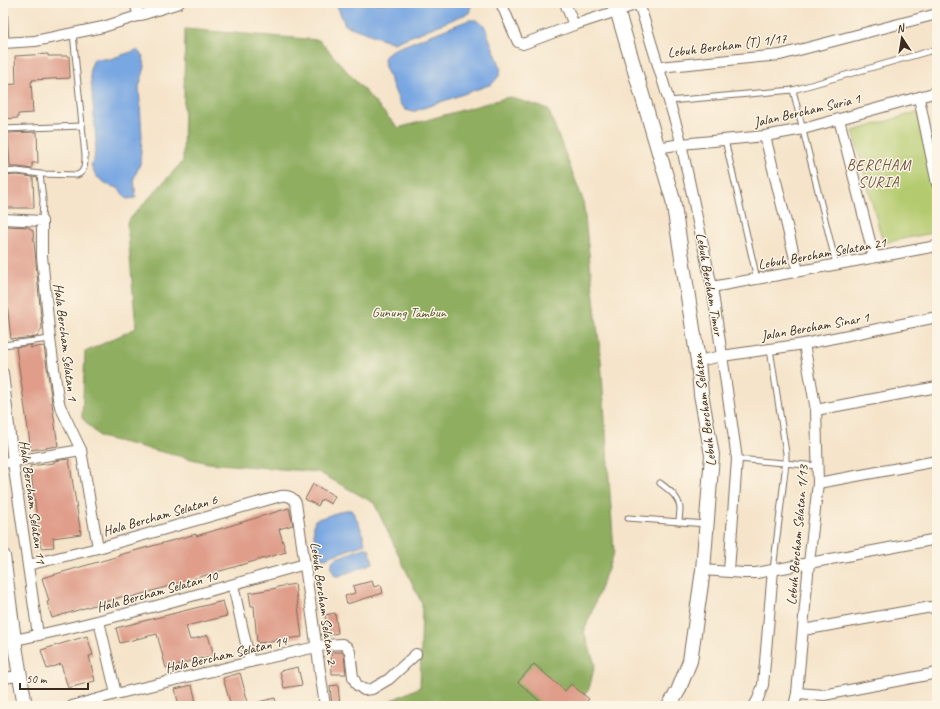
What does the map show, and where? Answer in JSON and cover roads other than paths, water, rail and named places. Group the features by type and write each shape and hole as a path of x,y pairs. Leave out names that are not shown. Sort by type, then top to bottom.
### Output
{"street":[{"path":"135,3 139,16"},
{"path":"4,43 35,41 103,27 179,3"},
{"path":"501,3 520,44 525,44 616,7 640,3"},
{"path":"565,3 574,25"},
{"name":"Lebuh Bercham Timur","path":"640,3 682,144 712,287 737,459 729,572"},
{"name":"Lebuh Bercham Selatan","path":"616,7 674,200 698,360 701,394 712,455 703,570 690,661 678,691 669,706"},
{"name":"Lebuh Bercham (T) 1/17","path":"659,67 780,55 937,14"},
{"name":"Jalan Bercham Suria 1","path":"658,148 682,144 765,136 802,129 937,92"},
{"path":"919,98 937,184"},
{"path":"839,119 874,257"},
{"path":"765,136 798,271"},
{"path":"3,220 42,221"},
{"name":"Hala Bercham Selatan 1","path":"42,221 42,256 50,339 58,398 60,406 81,450 98,548"},
{"name":"Lebuh Bercham Selatan 21","path":"712,287 937,246"},
{"name":"Jalan Bercham Sinar 1","path":"698,360 804,344 937,317"},
{"name":"Lebuh Bercham Selatan 1/13","path":"794,706 796,703 818,483 816,410 804,344"},
{"name":"Hala Bercham Selatan 11","path":"3,373 8,462 28,565 38,636"},
{"path":"816,410 937,387"},
{"path":"8,462 81,450"},
{"path":"818,483 937,461"},
{"name":"Hala Bercham Selatan 6","path":"28,565 98,548 281,496 291,496 296,503"},
{"name":"Lebuh Bercham Selatan 2","path":"296,503 325,706"},
{"path":"703,570 756,573 937,539"},
{"path":"3,556 24,706"},
{"name":"Hala Bercham Selatan 10","path":"14,640 38,636 99,621 305,564"},
{"path":"754,706 763,685 774,570"},
{"path":"233,585 250,662"},
{"path":"803,630 937,606"},
{"path":"99,621 116,694"},
{"name":"Hala Bercham Selatan 14","path":"72,706 250,662 325,645 342,644 347,647 350,652 353,677 357,685 364,690 372,689 389,679 416,654"},
{"path":"797,693 824,695 937,673"},
{"path":"3,678 19,676"}],"lane":[{"path":"4,3 4,43"},
{"path":"3,172 17,171 40,174 76,175 81,174 83,171 85,156 73,33"},
{"path":"669,101 793,90 937,49"},
{"path":"793,90 836,264"},
{"path":"3,129 82,126"},
{"path":"725,140 757,279"},
{"path":"40,174 43,199 42,221"},
{"path":"3,345 50,339"},
{"path":"770,349 786,453 774,570"},
{"path":"737,459 818,466"},
{"path":"660,483 671,492 678,501 680,507 679,522"},
{"path":"628,518 707,524"}],"water":[{"path":"336,3 472,3 469,13 394,43 345,25"},
{"path":"469,20 476,20 484,25 501,68 499,76 492,84 412,112 406,110 400,104 385,67 384,58 390,51"},
{"path":"137,50 143,56 145,67 139,87 142,137 140,164 134,178 136,198 127,199 118,188 108,185 96,176 91,165 94,160 96,140 90,69 94,59 110,59"},
{"path":"345,510 351,510 356,517 362,531 365,544 325,558 320,557 314,539 315,520"},
{"path":"364,548 368,548 370,551 373,563 339,576 335,576 332,568 334,559"}],"district":[{"name":"BERCHAM SURIA","path":"879,174"}],"park label":[{"name":"Gunung Tambun","path":"409,312"}]}
